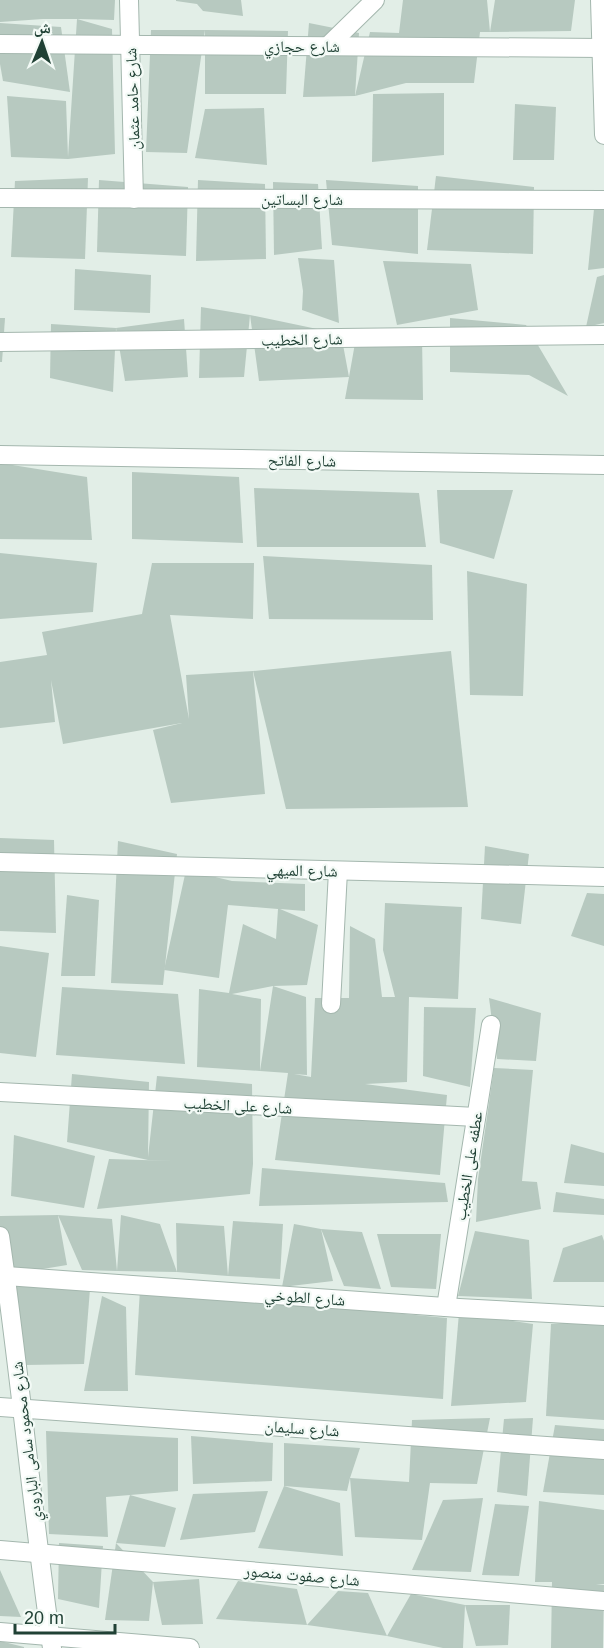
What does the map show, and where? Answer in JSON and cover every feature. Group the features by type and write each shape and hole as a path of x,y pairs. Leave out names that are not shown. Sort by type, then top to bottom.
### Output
{"street":[{"name":"شارع حامد عثمان","path":"129,0 134,199"},
{"path":"328,46 375,0"},
{"path":"600,0 604,135"},
{"name":"شارع حجازي","path":"0,44 603,48"},
{"name":"شارع البساتين","path":"0,198 604,200"},
{"name":"شارع الخطيب","path":"0,342 604,335"},
{"name":"شارع الفاتح","path":"0,455 604,465"},
{"name":"شارع الميهي","path":"0,862 604,877"},
{"path":"331,1004 338,871"},
{"name":"عطفه على الخطيب","path":"446,1307 491,1025"},
{"name":"شارع على الخطيب","path":"0,1092 476,1118"},
{"name":"شارع محمود سامى البارودي","path":"0,1236 51,1642"},
{"name":"شارع الطوخي","path":"6,1276 604,1316"},
{"name":"شارع سليمان","path":"0,1407 604,1450"},
{"name":"شارع صفوت منصور","path":"0,1550 604,1601"},
{"path":"0,1632 51,1642 190,1648"}],"building":[{"path":"0,0 115,0 114,20 43,19 0,22"},
{"path":"176,0 241,0 243,16 203,11 197,4"},
{"path":"403,0 487,0 490,32 480,32 474,83 406,83 355,96 370,32 399,33"},
{"path":"495,0 575,0 571,31 490,32"},
{"path":"77,19 112,29 115,154 68,159 11,157 7,96 66,101 68,157"},
{"path":"0,23 61,27 70,92 3,81 0,64"},
{"path":"309,23 359,33 355,96 303,97"},
{"path":"151,30 205,30 187,153 146,152"},
{"path":"205,30 288,31 286,94 205,94"},
{"path":"444,93 444,155 372,162 373,94"},
{"path":"515,104 556,107 554,160 513,160"},
{"path":"264,108 267,165 195,158 205,109"},
{"path":"436,176 534,187 533,254 427,250"},
{"path":"88,178 85,259 11,257 15,181"},
{"path":"99,180 188,187 186,256 97,252"},
{"path":"198,180 265,184 266,259 196,261"},
{"path":"326,180 418,186 418,254 332,245"},
{"path":"273,182 318,184 322,249 274,255"},
{"path":"594,209 604,209 604,268 588,270"},
{"path":"298,258 334,260 339,323 302,310 303,291"},
{"path":"383,261 471,264 478,310 397,325"},
{"path":"75,269 151,275 150,313 74,310"},
{"path":"604,275 604,323 586,327 597,277"},
{"path":"201,307 250,315 244,377 199,378"},
{"path":"250,315 341,334 349,377 259,381"},
{"path":"0,318 5,318 2,362 0,362"},
{"path":"450,318 526,325 568,396 529,375 450,372"},
{"path":"184,319 188,377 125,381 116,328"},
{"path":"51,324 116,328 113,392 50,378"},
{"path":"357,332 422,336 423,400 345,399"},
{"path":"0,463 87,477 92,540 0,539"},
{"path":"132,472 239,477 243,543 132,539"},
{"path":"254,488 419,493 426,547 257,547"},
{"path":"437,490 513,490 494,559 440,543"},
{"path":"0,553 97,563 93,612 0,619"},
{"path":"263,556 432,565 433,620 269,619"},
{"path":"152,563 254,563 253,619 170,615 189,719 186,675 253,671 265,794 171,803 153,730 182,723 63,744 51,680 55,722 0,728 0,662 47,655 42,632 142,614"},
{"path":"467,571 527,584 523,696 470,695"},
{"path":"451,651 468,807 286,809 253,671"},
{"path":"0,838 54,840 56,933 0,931"},
{"path":"118,841 177,854 163,985 111,983"},
{"path":"485,846 529,854 521,924 481,919"},
{"path":"186,870 232,881 305,884 305,911 280,909 318,925 307,985 273,986 232,994 261,999 260,1071 197,1067 199,989 229,993 243,924 276,939 278,909 228,905 219,978 164,970"},
{"path":"587,893 604,894 604,946 571,936"},
{"path":"67,895 99,900 95,976 61,976"},
{"path":"385,903 462,907 458,999 409,997 407,1082 365,1084 447,1095 440,1175 275,1160 288,1073 260,1071 273,986 306,997 307,1075 294,1074 311,1077 315,998 349,998 350,926 375,939 382,997 395,997 383,950"},
{"path":"0,946 49,953 36,1057 0,1053"},
{"path":"62,987 178,994 185,1064 56,1055"},
{"path":"489,998 541,1013 536,1061 497,1059"},
{"path":"424,1007 476,1008 470,1087 423,1076"},
{"path":"494,1068 533,1070 522,1181 537,1182 541,1209 476,1222 478,1179"},
{"path":"72,1074 149,1082 148,1157 157,1076 252,1084 253,1164 250,1194 97,1209 109,1159 175,1161 148,1160 67,1142"},
{"path":"14,1135 95,1156 84,1208 11,1196"},
{"path":"571,1144 604,1153 604,1186 564,1183"},
{"path":"262,1168 445,1183 448,1202 259,1206"},
{"path":"556,1192 604,1199 604,1215 553,1212"},
{"path":"58,1215 112,1219 117,1271 82,1270"},
{"path":"58,1215 67,1265 0,1276 0,1216"},
{"path":"121,1215 160,1224 177,1272 117,1271"},
{"path":"233,1221 283,1224 280,1279 228,1276"},
{"path":"176,1223 224,1226 228,1276 177,1272"},
{"path":"294,1224 321,1229 333,1281 282,1287"},
{"path":"321,1229 362,1232 381,1289 344,1286"},
{"path":"475,1231 529,1240 532,1299 458,1296"},
{"path":"377,1234 441,1234 436,1289 391,1287"},
{"path":"602,1235 604,1282 553,1282 563,1248"},
{"path":"14,1283 90,1289 84,1364 26,1365"},
{"path":"140,1289 447,1318 443,1399 135,1375"},
{"path":"102,1296 126,1307 128,1391 84,1391"},
{"path":"459,1313 533,1324 526,1402 451,1406"},
{"path":"604,1320 604,1420 546,1416 551,1324"},
{"path":"490,1418 477,1484 430,1483 422,1540 355,1537 350,1478 409,1482 412,1420"},
{"path":"533,1418 527,1496 497,1492 504,1419"},
{"path":"555,1425 604,1429 604,1495 543,1492"},
{"path":"46,1431 178,1438 178,1491 106,1497 108,1537 49,1534"},
{"path":"191,1436 273,1443 272,1481 193,1484"},
{"path":"284,1443 360,1448 347,1491 284,1486"},
{"path":"284,1486 340,1503 343,1556 258,1548"},
{"path":"268,1491 255,1532 180,1540 193,1494"},
{"path":"130,1495 176,1508 165,1547 116,1543"},
{"path":"483,1498 471,1572 412,1570 443,1500"},
{"path":"539,1501 604,1510 604,1584 596,1585 604,1585 603,1648 551,1648 552,1582 535,1582"},
{"path":"495,1504 529,1506 519,1576 482,1575"},
{"path":"59,1543 103,1546 99,1608 58,1599"},
{"path":"116,1543 153,1582 149,1621 105,1620"},
{"path":"0,1570 21,1617 0,1616"},
{"path":"199,1579 203,1624 162,1625 153,1582"},
{"path":"238,1581 297,1589 307,1625 216,1619"},
{"path":"338,1591 368,1593 387,1636 307,1625"},
{"path":"411,1594 465,1605 463,1648 443,1648 387,1636"},
{"path":"465,1605 510,1605 508,1645 476,1646"},
{"path":"0,1641 24,1647 24,1648 0,1648"}]}
